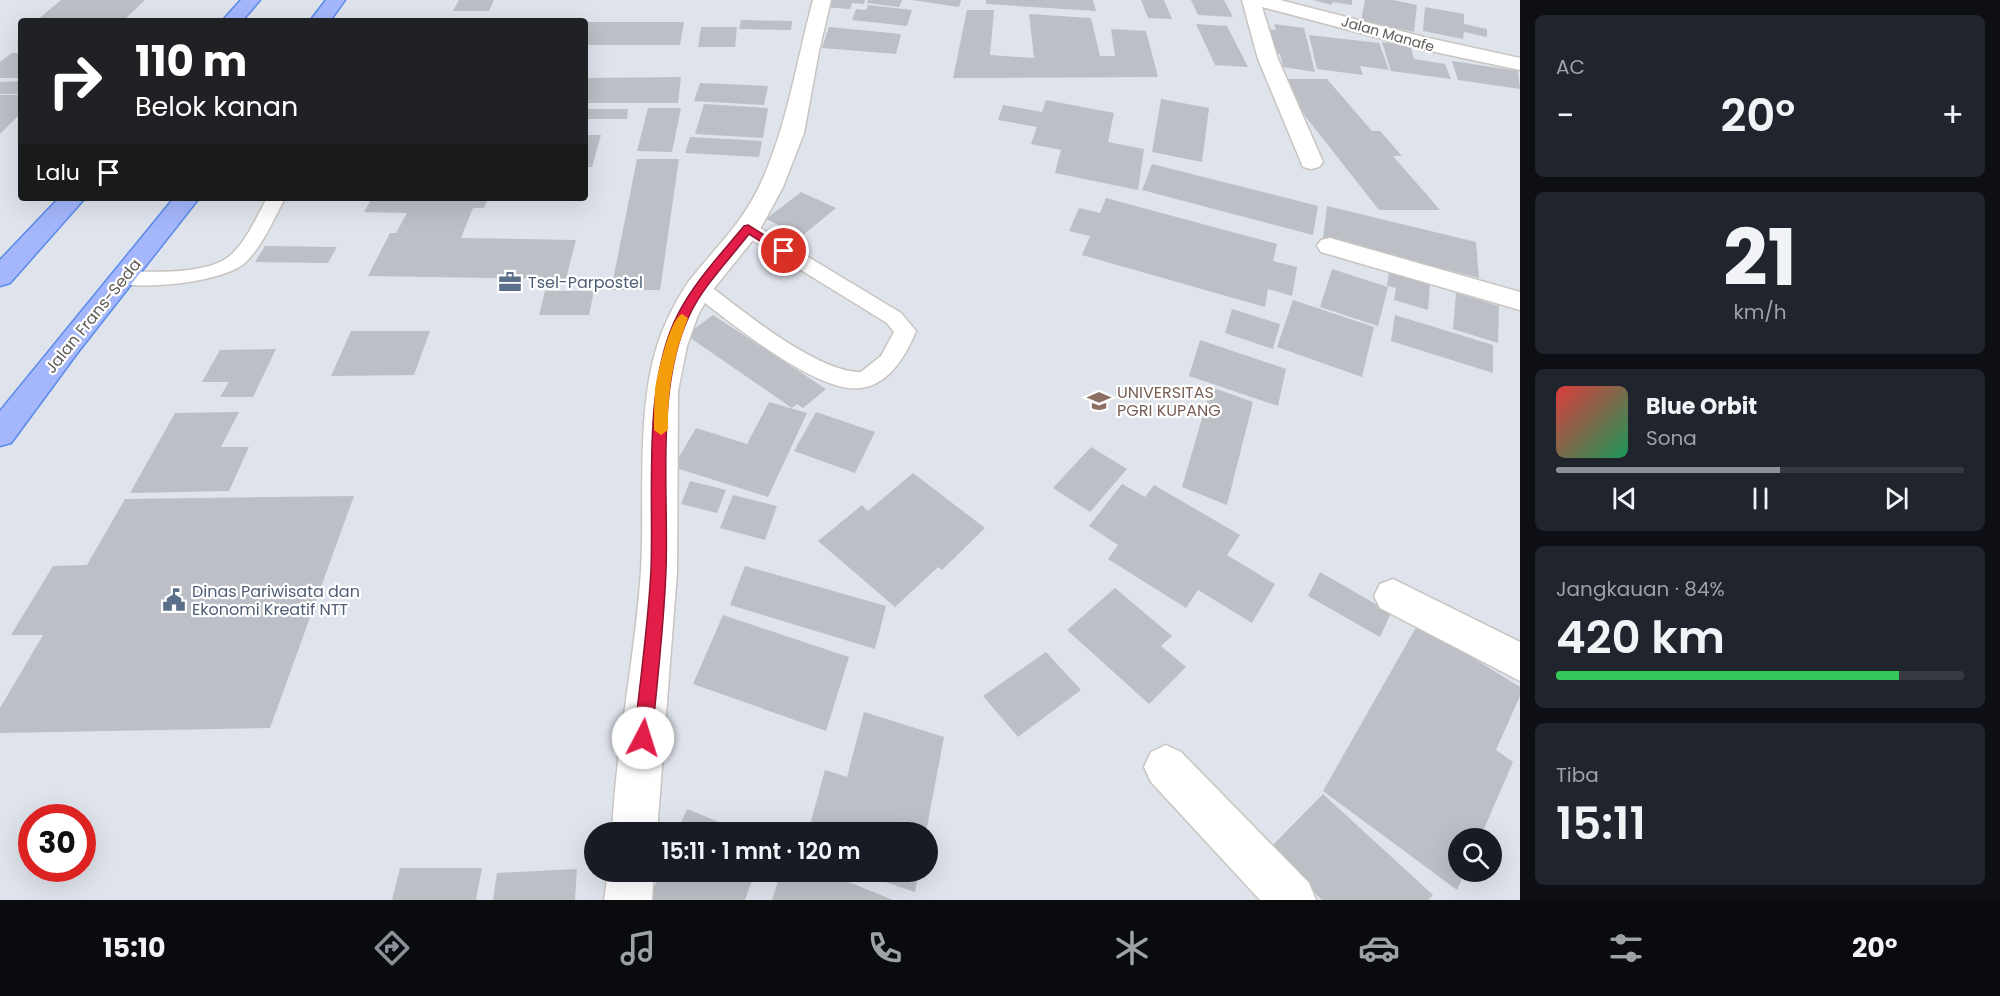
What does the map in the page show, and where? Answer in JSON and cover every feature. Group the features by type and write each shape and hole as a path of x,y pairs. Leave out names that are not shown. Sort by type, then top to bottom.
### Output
{"main road":[{"path":"235,18 251,0"},
{"path":"322,18 336,0"},
{"path":"0,278 70,201"},
{"name":"Jalan Frans-Seda","path":"0,434 68,345 125,278 185,201"}],"street":[{"path":"635,822 658,572 662,391 672,346 684,315 699,288 748,229 771,187 793,133 809,51 822,0"},
{"path":"1251,0 1268,59 1311,162"},
{"name":"Jalan Manafe","path":"1257,0 1429,46 1520,64"},
{"path":"1330,246 1520,301"},
{"path":"1393,596 1520,662"},
{"path":"1166,767 1292,900"},
{"path":"628,900 630,882"}],"lane":[{"path":"125,278 182,276 219,269 238,259 274,201"},
{"path":"699,288 780,347 840,380 859,380 873,375 891,359 900,346 905,331 894,318 748,229"}],"building":[{"path":"61,0 145,0 126,18 40,18"},
{"path":"459,0 494,0 489,11 453,11"},
{"path":"827,0 865,0 864,4 852,3 850,9 824,7"},
{"path":"868,0 902,0 899,7 867,3"},
{"path":"912,0 961,0 959,7"},
{"path":"986,0 1093,0 1096,11 986,4"},
{"path":"1141,0 1164,0 1172,19 1148,18"},
{"path":"1191,0 1224,0 1233,17 1198,15"},
{"path":"1313,0 1352,0 1352,5 1332,2 1332,5"},
{"path":"1365,0 1393,0 1417,5 1414,32 1361,21"},
{"path":"868,5 912,10 907,26 852,20 856,9 866,10"},
{"path":"1425,7 1464,14 1464,24 1487,29 1487,37 1464,32 1463,39 1423,31"},
{"path":"967,10 994,10 990,55 1034,58 1029,14 1091,18 1100,56 1115,56 1111,29 1146,31 1158,77 953,78"},
{"path":"741,20 792,21 791,30 739,29"},
{"path":"588,22 684,22 680,45 588,45"},
{"path":"1196,24 1227,26 1248,67 1215,65"},
{"path":"1274,24 1304,28 1315,72 1283,67 1280,54 1268,52 1264,29 1276,30"},
{"path":"701,27 737,27 735,47 698,47"},
{"path":"829,27 901,34 896,54 822,48"},
{"path":"1309,35 1379,43 1389,70 1360,66 1363,75 1317,69"},
{"path":"1382,42 1410,45 1414,59 1445,64 1451,79 1391,71"},
{"path":"12,53 18,53 18,78 0,78 0,62"},
{"path":"1452,61 1518,71 1520,89 1458,80"},
{"path":"681,77 678,103 588,103 588,78"},
{"path":"1276,79 1327,79 1372,131 1380,131 1402,156 1393,156 1440,210 1379,210"},
{"path":"18,81 18,94 0,94 0,82"},
{"path":"700,83 768,86 764,105 694,101"},
{"path":"0,95 18,95 18,116 0,134"},
{"path":"1161,99 1209,108 1202,162 1152,152"},
{"path":"1046,100 1114,113 1108,142 1144,149 1138,190 1055,173 1061,150 1031,144 1037,127 998,120 1003,105 1042,112"},
{"path":"704,104 768,108 763,138 695,134"},
{"path":"648,108 681,108 672,152 637,151"},
{"path":"588,109 628,109 627,119 588,119"},
{"path":"588,135 601,135 592,167 588,167"},
{"path":"690,137 762,141 759,157 685,153"},
{"path":"637,159 679,159 660,290 611,290"},
{"path":"1152,164 1318,206 1313,235 1142,190"},
{"path":"801,192 836,208 802,236 766,219"},
{"path":"1106,198 1277,244 1273,261 1297,267 1292,296 1268,289 1265,307 1082,255 1090,236 1069,231 1079,208 1100,213"},
{"path":"370,201 487,201 484,208 473,208 461,238 576,240 566,279 368,276 390,233 396,233 407,213 364,212"},
{"path":"1327,206 1476,242 1479,278 1323,238"},
{"path":"265,246 337,247 328,263 255,262"},
{"path":"1332,269 1388,287 1378,326 1320,307"},
{"path":"1389,272 1430,284 1428,310 1394,300 1396,288 1387,286"},
{"path":"545,291 594,291 589,315 539,315"},
{"path":"1456,293 1499,306 1498,343 1453,329"},
{"path":"1293,300 1374,327 1362,377 1277,347"},
{"path":"1232,309 1280,324 1273,349 1225,333"},
{"path":"713,315 826,389 803,408 797,404 792,408 686,335"},
{"path":"1395,315 1493,345 1493,373 1391,341"},
{"path":"351,331 430,331 414,375 331,376"},
{"path":"1200,340 1286,369 1278,406 1189,376"},
{"path":"276,349 253,397 220,397 229,382 202,382 220,350"},
{"path":"1211,387 1253,402 1227,505 1182,487"},
{"path":"769,402 807,413 768,497 673,467 696,428 747,444"},
{"path":"239,412 221,447 249,447 229,491 130,493 175,413"},
{"path":"816,412 875,432 855,473 794,451"},
{"path":"1091,447 1127,469 1090,512 1053,488"},
{"path":"913,473 985,528 942,570 938,567 895,607 818,541 862,505 868,511"},
{"path":"690,481 726,490 717,513 681,504"},
{"path":"1122,484 1145,497 1154,485 1240,535 1227,555 1275,584 1252,623 1198,590 1186,608 1108,559 1118,545 1089,526"},
{"path":"733,495 777,506 765,540 720,528"},
{"name":"Dinas Pariwisata dan Ekonomi Kreatif NTT","path":"354,496 270,728 0,733 0,708 43,635 11,635 53,566 87,565 125,499"},
{"path":"745,566 886,606 875,649 730,605"},
{"path":"1320,572 1391,613 1380,637 1308,596"},
{"path":"1115,588 1172,636 1161,646 1186,667 1149,704 1067,630"},
{"path":"723,615 849,657 826,731 693,684"},
{"path":"1418,624 1520,687 1520,696 1496,750 1513,762 1484,828 1448,828 1448,882 1461,882 1457,890 1323,791"},
{"path":"1046,652 1081,690 1018,737 983,696"},
{"path":"864,712 944,737 928,822 811,822 825,770 847,777"},
{"path":"1323,794 1433,895 1428,900 1322,900 1270,848"},
{"path":"687,809 719,822 681,822"},
{"path":"400,868 482,868 476,900 392,900"},
{"path":"577,869 575,900 493,900 497,873"},
{"path":"657,882 751,882 745,900 649,900"},
{"path":"778,882 849,882 893,900 772,900"},
{"path":"886,882 917,882 915,892"}],"slow traffic":[{"path":"661,430 662,391 672,346 682,318"}],"place":[{"name":"Tsel-Parpostel","path":"510,282"},
{"name":"UNIVERSITAS PGRI KUPANG","path":"1099,401"},
{"name":"Dinas Pariwisata dan Ekonomi Kreatif NTT","path":"174,600"}],"route":[{"path":"643,738 658,572 662,391 672,346 684,315 699,288 748,229 784,251"}]}
